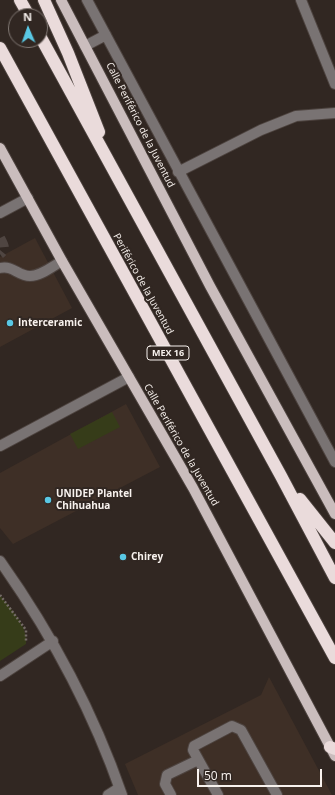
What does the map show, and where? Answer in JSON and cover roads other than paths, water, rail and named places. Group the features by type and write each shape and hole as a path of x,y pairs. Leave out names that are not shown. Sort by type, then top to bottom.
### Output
{"highway":[{"path":"44,0 68,54 118,179"},
{"name":"Periférico de la Juventud","path":"0,48 335,658"},
{"path":"47,48 281,476 335,578"},
{"path":"281,476 335,543"}],"main road":[{"name":"Calle Periférico de la Juventud","path":"61,0 210,286 335,514"},
{"name":"Calle Periférico de la Juventud","path":"0,148 62,261 193,488 333,751"}],"street":[{"path":"87,0 335,462"},
{"path":"301,0 335,84"},
{"path":"85,46 106,36"},
{"path":"178,172 261,130 296,116 335,113"},
{"path":"0,213 28,198"},
{"path":"0,268 10,267 22,274 32,276 62,261"},
{"path":"0,446 129,377"},
{"path":"0,561 53,641 85,702 121,791 108,795"},
{"path":"0,676 53,641"},
{"path":"218,795 192,752 194,746 232,726 238,727 276,795"},
{"path":"171,795 165,784 167,775 198,760"}],"tunnel":[{"path":"0,238 4,248 0,254"}],"place":[{"name":"Interceramic","path":"10,323"},
{"name":"UNIDEP Plantel Chihuahua","path":"48,500"},
{"name":"Chirey","path":"123,557"}]}
